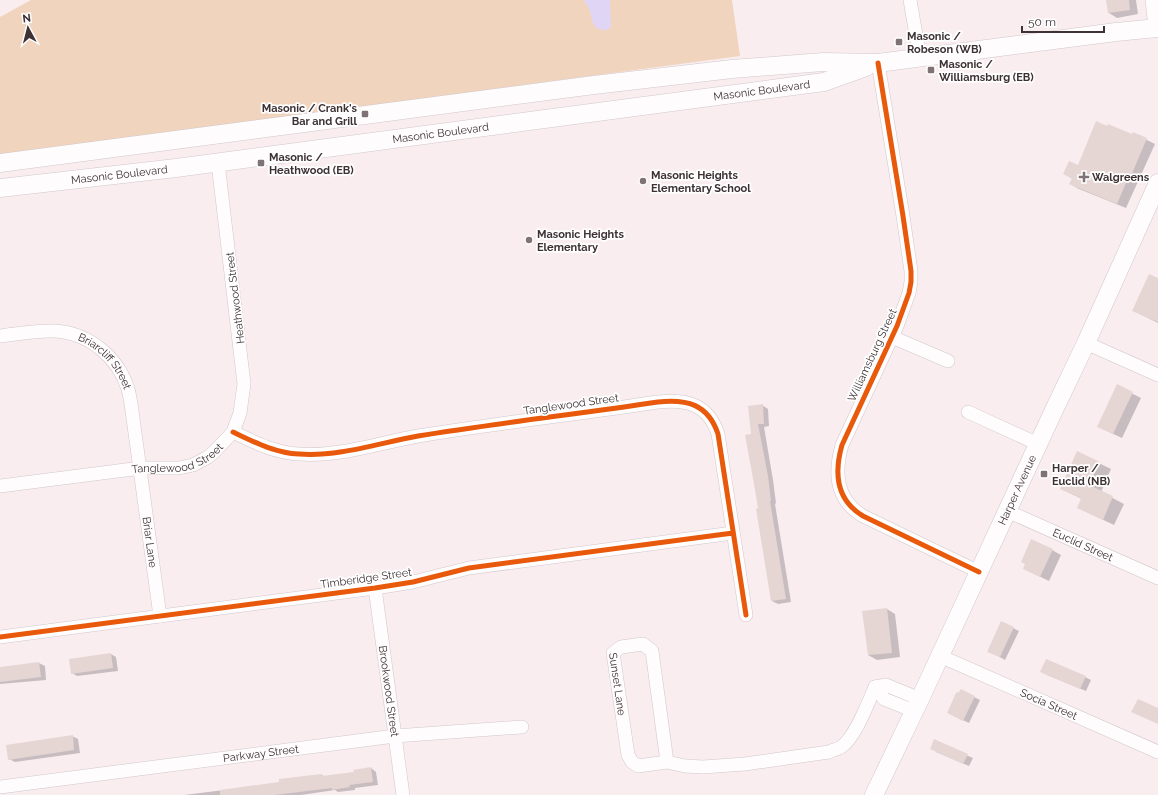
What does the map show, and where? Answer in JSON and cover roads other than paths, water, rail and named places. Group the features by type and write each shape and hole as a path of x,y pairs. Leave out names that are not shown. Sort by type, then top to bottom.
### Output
{"main road":[{"name":"Masonic Boulevard","path":"0,163 654,78 732,69 823,62 878,63 1157,28"},
{"name":"Masonic Boulevard","path":"0,188 220,162 824,82 878,63"},
{"path":"732,69 740,78 741,93"},
{"path":"654,78 672,89 679,101"},
{"path":"597,112 598,101 604,91 620,82"},
{"path":"328,148 370,135 421,127 429,122 432,107"},
{"path":"220,162 226,150 272,143 274,140 272,134 264,128"},
{"path":"22,185 16,180 17,170 49,164 80,152"},
{"name":"Harper Avenue","path":"874,795 1086,343 1158,183"}],"street":[{"path":"910,0 920,58"},
{"path":"1152,0 1157,28"},
{"name":"Williamsburg Street","path":"878,63 903,216 911,271 911,282 907,299 892,337 842,445 838,476 844,499 855,511 978,572"},
{"name":"Heathwood Street","path":"220,162 244,384 244,398 233,432"},
{"name":"Briarcliff Street","path":"0,336 55,331 72,333 87,339 103,351 115,363 123,376 128,390 140,468"},
{"path":"892,337 948,361"},
{"path":"1086,343 1158,375"},
{"name":"Tanglewood Street","path":"0,486 140,468 179,468 193,464 208,457 215,452 233,432 279,451 299,454 316,454 350,451 417,437 658,402 681,401 697,406 710,417 716,429 734,533 746,615"},
{"path":"968,412 1038,444"},
{"name":"Briar Lane","path":"140,468 160,616"},
{"name":"Euclid Street","path":"1007,511 1158,578"},
{"name":"Timberidge Street","path":"0,637 375,588 413,582 470,568 734,533"},
{"name":"Brookwood Street","path":"375,588 403,795"},
{"name":"Sunset Lane","path":"667,762 652,651 643,644 621,647 613,652 628,755 632,762 638,766 667,762 685,766 703,767 829,752 840,748 848,741 854,732 875,687 884,699 917,706"},
{"name":"Socia Street","path":"940,656 1158,752"},
{"name":"Parkway Street","path":"0,787 395,736 522,727"}],"place":[{"name":"Masonic / Robeson (WB)","path":"899,42"},
{"name":"Masonic / Williamsburg (EB)","path":"931,70"},
{"name":"Masonic / Crank's Bar and Grill","path":"365,114"},
{"name":"Masonic / Heathwood (EB)","path":"261,163"},
{"name":"Walgreens","path":"1084,177"},
{"name":"Masonic Heights Elementary School","path":"643,181"},
{"name":"Masonic Heights Elementary","path":"529,240"},
{"name":"Harper / Euclid (NB)","path":"1044,474"}]}
